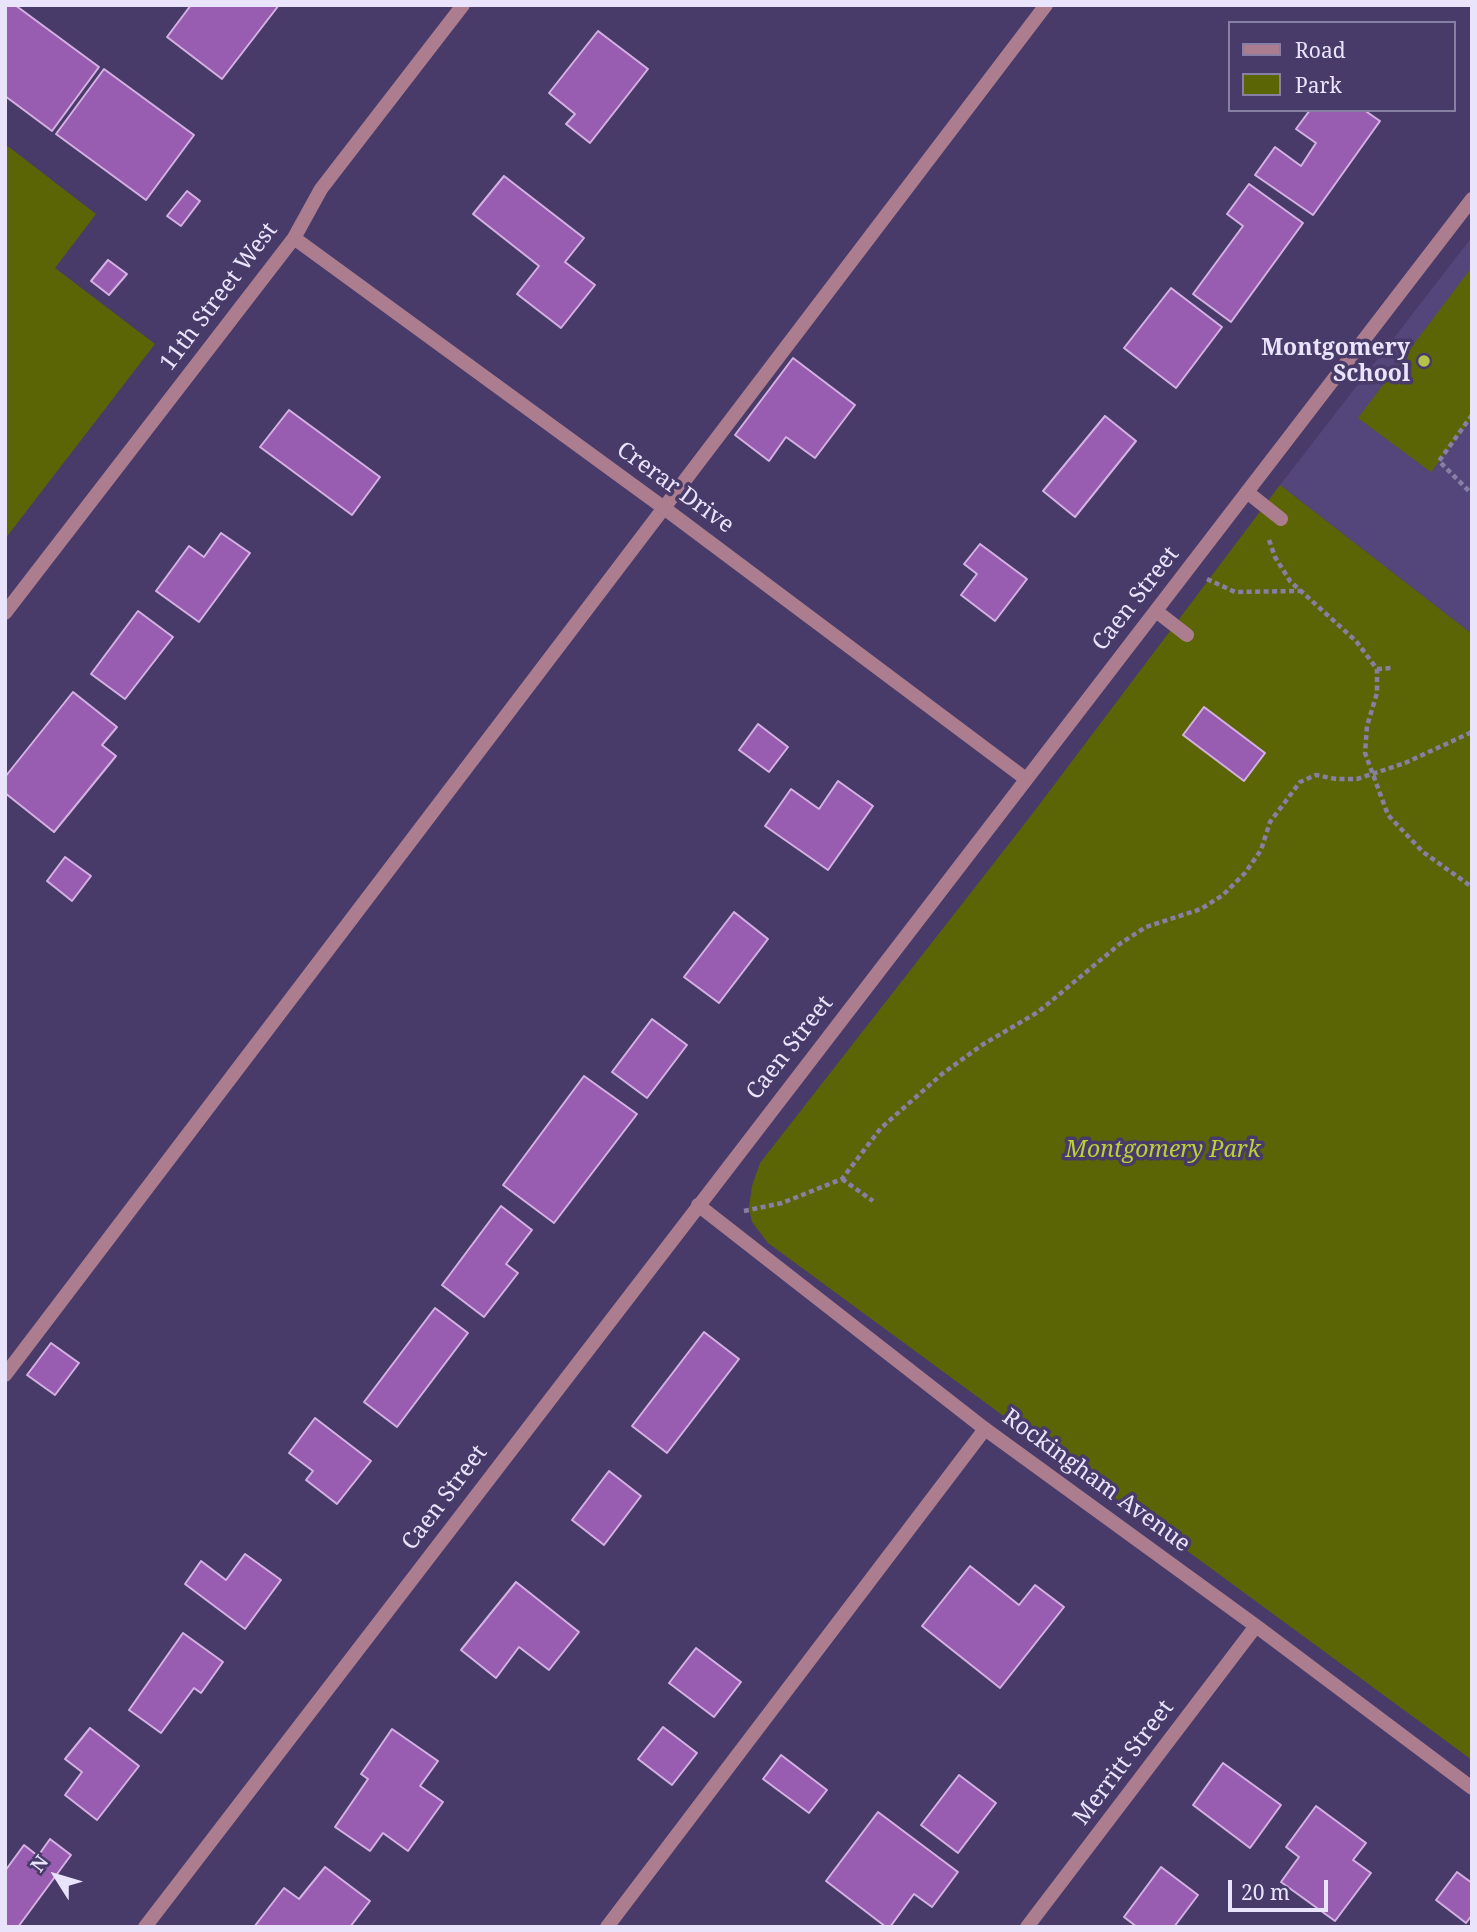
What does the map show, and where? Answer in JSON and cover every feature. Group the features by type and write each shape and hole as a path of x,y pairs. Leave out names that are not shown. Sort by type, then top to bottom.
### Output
{"street":[{"name":"11th Street West","path":"5,613 294,238 321,189 463,5"},
{"path":"5,1375 1046,5"},
{"name":"Caen Street","path":"145,1927 1472,199"},
{"name":"Crerar Drive","path":"294,238 664,508 1026,779"},
{"path":"1247,492 1281,519"},
{"path":"1156,611 1187,635"},
{"name":"Rockingham Avenue","path":"698,1205 985,1429 1256,1626 1472,1788"},
{"path":"607,1927 985,1429"},
{"name":"Merritt Street","path":"1027,1927 1256,1626"}],"path":[{"path":"1472,415 1439,461 1472,494"},
{"path":"1267,535 1275,557 1290,581 1356,641 1377,669 1377,693 1367,726 1365,753 1388,815 1423,852 1472,887"},
{"path":"1186,570 1235,592 1301,591"},
{"path":"1377,669 1391,667"},
{"path":"698,1205 744,1211 782,1203 842,1179 881,1128 942,1074 982,1045 1038,1012 1121,943 1146,927 1201,909 1223,895 1245,873 1261,850 1270,822 1300,782 1316,775 1356,779 1405,763 1468,731"},
{"path":"842,1179 873,1200"}],"shaded area":[{"name":"Montgomery School","path":"1472,237 1472,634 1280,485"}],"green space":[{"path":"5,144 96,214 55,268 155,344 5,539"},
{"path":"1472,267 1472,418 1431,472 1358,418"},
{"name":"Montgomery Park","path":"1280,485 1472,634 1472,1760 768,1243 752,1222 749,1208 752,1186 760,1163 1033,813"}],"building":[{"path":"5,5 15,5 99,67 52,131 5,96"},
{"path":"191,5 279,5 222,79 167,37"},
{"path":"598,31 648,69 590,143 566,124 575,114 549,93"},
{"path":"104,69 194,135 146,200 56,134"},
{"path":"1309,112 1367,112 1380,121 1313,215 1255,175 1275,147 1301,166 1316,143 1296,129"},
{"path":"504,176 584,238 565,262 595,285 561,328 517,294 539,266 473,214"},
{"path":"1249,184 1303,223 1231,322 1193,294 1243,226 1227,214"},
{"path":"187,191 200,201 181,226 167,216"},
{"path":"108,260 127,274 109,295 91,281"},
{"path":"1171,288 1222,327 1176,388 1124,348"},
{"path":"793,358 855,405 815,458 786,437 769,461 735,435"},
{"path":"289,410 380,477 352,515 260,447"},
{"path":"1105,416 1136,441 1075,517 1043,491"},
{"path":"221,533 250,553 199,622 156,591 189,546 204,557"},
{"path":"980,544 1027,579 995,621 961,595 977,574 964,564"},
{"path":"138,611 173,637 125,699 91,674"},
{"path":"73,692 117,727 102,745 116,756 54,832 5,793 5,777"},
{"path":"1204,707 1265,753 1244,781 1183,735"},
{"path":"758,724 788,747 769,772 739,750"},
{"path":"838,781 873,806 828,870 765,826 791,789 819,809"},
{"path":"65,857 91,876 72,901 47,881"},
{"path":"734,912 768,939 719,1003 684,977"},
{"path":"652,1019 687,1045 647,1098 612,1072"},
{"path":"584,1076 637,1114 554,1223 503,1185"},
{"path":"501,1206 532,1230 506,1264 518,1273 484,1317 442,1285"},
{"path":"435,1308 468,1333 397,1427 364,1402"},
{"path":"704,1332 739,1359 667,1453 632,1426"},
{"path":"51,1343 79,1363 55,1395 27,1375"},
{"path":"315,1418 371,1461 337,1504 306,1480 313,1471 289,1453"},
{"path":"609,1471 641,1496 604,1545 572,1520"},
{"path":"245,1554 281,1580 245,1629 185,1584 201,1561 226,1580"},
{"path":"970,1566 1019,1605 1035,1585 1064,1607 1000,1688 922,1626"},
{"path":"516,1582 579,1632 549,1670 519,1647 496,1678 461,1650"},
{"path":"183,1633 223,1662 201,1693 194,1688 161,1733 129,1710"},
{"path":"696,1648 741,1682 714,1717 669,1683"},
{"path":"663,1727 697,1753 672,1785 638,1759"},
{"path":"90,1728 139,1766 97,1820 65,1795 82,1772 65,1759"},
{"path":"392,1729 438,1761 420,1786 443,1802 408,1851 383,1833 370,1851 335,1827 368,1779 361,1774"},
{"path":"781,1755 827,1790 809,1813 763,1779"},
{"path":"1223,1763 1281,1805 1250,1848 1193,1805"},
{"path":"959,1775 996,1803 958,1853 921,1825"},
{"path":"1316,1806 1366,1843 1353,1860 1371,1873 1335,1921 1281,1882 1299,1857 1286,1847"},
{"path":"878,1812 958,1872 932,1907 914,1894 890,1927 886,1927 826,1881"},
{"path":"50,1839 71,1855 18,1927 6,1927 5,1871 24,1845 38,1856"},
{"path":"325,1867 370,1901 350,1927 254,1927 284,1888 299,1899"},
{"path":"1161,1867 1198,1895 1174,1927 1137,1927 1124,1917"},
{"path":"1457,1872 1472,1883 1472,1915 1466,1923 1436,1900"}],"place":[{"name":"Montgomery School","path":"1424,361"}]}
